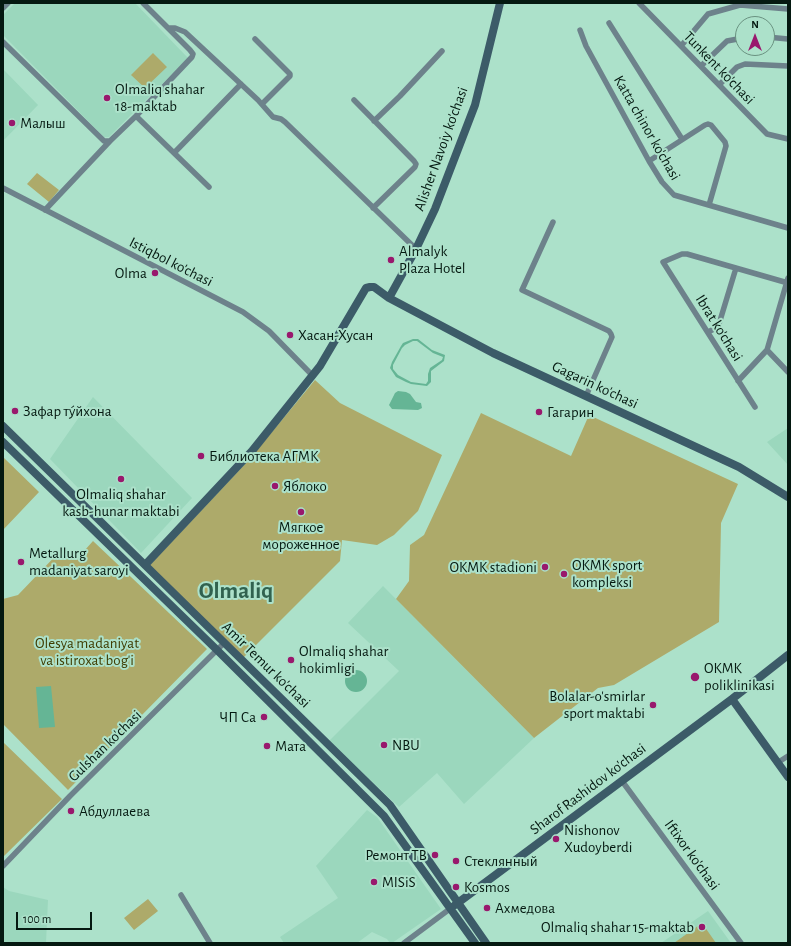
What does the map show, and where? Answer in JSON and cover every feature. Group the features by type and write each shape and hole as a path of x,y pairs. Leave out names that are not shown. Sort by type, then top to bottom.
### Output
{"main road":[{"name":"Alisher Navoiy ko'chasi","path":"389,298 416,250 435,209 475,105 500,3"},
{"name":"Gagarin ko'chasi","path":"313,376 366,288 374,287 389,298 493,353 739,467 788,497"},
{"path":"144,566 252,451 313,376"},
{"name":"Amir Temur ko'chasi","path":"3,426 144,566 390,805 486,943"},
{"name":"Amir Temur ko'chasi","path":"3,442 217,650 384,816 475,943"},
{"path":"31,469 37,460"},
{"path":"99,536 107,528"},
{"name":"Sharof Rashidov ko'chasi","path":"451,908 732,699 788,655"},
{"path":"732,699 788,777"}],"street":[{"path":"3,8 8,3"},
{"path":"45,210 110,140 136,116 192,57 193,54 190,50 143,3"},
{"name":"Tunkent ko'chasi","path":"639,3 767,134 788,139"},
{"path":"681,46 708,14 740,5 788,9"},
{"path":"609,23 682,139"},
{"path":"168,28 175,28 185,32 262,104 272,117 281,119 285,122 416,250"},
{"name":"Katta chinor ko'chasi","path":"580,30 586,46 649,161 662,182 674,195 788,228"},
{"path":"775,37 788,38"},
{"path":"255,39 290,74 290,76 262,104"},
{"path":"701,66 727,41 735,40"},
{"path":"3,42 104,141 110,140"},
{"path":"374,121 400,96 442,51"},
{"path":"719,84 737,67 745,64 788,66"},
{"path":"174,153 241,84"},
{"path":"354,100 416,164 415,167 373,208"},
{"path":"136,116 209,187"},
{"path":"649,161 682,139 708,124 711,125 725,142 726,146 710,206"},
{"name":"Istiqbol ko'chasi","path":"3,188 243,312 269,331 313,376"},
{"path":"553,222 522,290 608,331 611,334 612,337 586,396"},
{"name":"Ibrat ko'chasi","path":"736,268 687,254 682,254 663,262 755,407"},
{"path":"708,332 718,327 736,268 788,281 767,350 738,381"},
{"path":"767,350 788,372"},
{"name":"Gulshan ko'chasi","path":"3,866 70,796 224,644"},
{"path":"777,763 788,756"},
{"name":"Iftixor ko'chasi","path":"622,781 741,943"},
{"path":"181,895 210,943"},
{"name":"Sharof Rashidov ko'chasi","path":"404,943 451,908"}],"shaded area":[{"name":"Olmaliq shahar 18-maktab","path":"15,3 135,3 188,58 109,137 104,137 3,35 3,15"},
{"name":"Малыш","path":"3,69 38,105 3,141"},
{"path":"413,339 418,339 432,350 445,355 444,361 431,371 431,382 427,386 406,382 396,377 390,368 403,343","holes":["413,341 417,341 433,353 443,357 442,360 430,368 428,381 426,384 411,382 398,375 393,369 393,365 402,348"]},
{"path":"398,391 410,394 416,402 421,403 422,408 418,410 392,409 389,405 395,393"},
{"name":"Olmaliq shahar kasb-hunar maktabi","path":"93,397 192,498 141,553 50,459"},
{"path":"788,428 788,465 767,442"},
{"path":"383,586 534,738 464,804 437,773 399,807 329,741 399,671 348,623"},
{"path":"356,670 364,673 367,681 364,689 356,692 348,689 345,681 348,673"},
{"path":"51,686 55,727 39,728 36,687"},
{"name":"MISiS","path":"367,810 377,817 441,909 392,943 372,932 357,943 284,943 280,937 338,898 316,866"},
{"path":"3,887 9,891 48,900 46,943 3,943"},
{"name":"Olmaliq shahar 15-maktab","path":"708,911 731,943 661,943"}],"green space":[{"path":"153,53 167,67 145,88 131,75"},
{"path":"37,173 59,190 49,202 27,184"},
{"path":"315,380 340,403 442,455 418,511 394,535 377,545 342,540 340,561 243,658 149,566 248,461"},
{"name":"OKMK sport kompleksi","path":"481,413 571,456 589,415 738,484 721,523 719,622 614,685 598,688 534,738 396,599 409,581 410,545 424,535"},
{"path":"3,457 39,492 3,530"},
{"name":"Olesya madaniyat va istiroxat bog'i","path":"93,541 207,649 68,790 3,724 3,599 18,595 63,548 76,560"},
{"path":"3,742 62,799 3,857"},
{"path":"148,899 158,911 134,930 124,918"},
{"path":"702,923 716,943 674,943"}],"place":[{"name":"Olmaliq shahar 18-maktab","path":"107,98"},
{"name":"Малыш","path":"12,123"},
{"name":"Almalyk Plaza Hotel","path":"391,260"},
{"name":"Olma","path":"155,273"},
{"name":"Хасан-Хусан","path":"290,335"},
{"name":"Зафар тýйхона","path":"15,411"},
{"name":"Гагарин","path":"539,412"},
{"name":"Библиотека АГМК","path":"201,456"},
{"name":"Olmaliq shahar kasb-hunar maktabi","path":"121,479"},
{"name":"Яблоко","path":"275,486"},
{"name":"Мягкое мороженное","path":"301,512"},
{"name":"Metallurg madaniyat saroyi","path":"21,562"},
{"name":"OKMK stadioni","path":"545,567"},
{"name":"OKMK sport kompleksi","path":"564,574"},
{"name":"Olmaliq shahar hokimligi","path":"291,660"},
{"name":"OKMK poliklinikasi","path":"695,677"},
{"name":"Bolalar-o'smirlar sport maktabi","path":"653,705"},
{"name":"ЧП Са","path":"264,717"},
{"name":"NBU","path":"384,745"},
{"name":"Мата","path":"267,746"},
{"name":"Абдуллаева","path":"71,811"},
{"name":"Nishonov Xudoyberdi","path":"556,839"},
{"name":"Ремонт ТВ","path":"435,855"},
{"name":"Стеклянный","path":"456,861"},
{"name":"MISiS","path":"374,882"},
{"name":"Kosmos","path":"456,887"},
{"name":"Ахмедова","path":"487,908"},
{"name":"Olmaliq shahar 15-maktab","path":"702,927"}],"district":[{"name":"Olmaliq","path":"236,591"}]}
